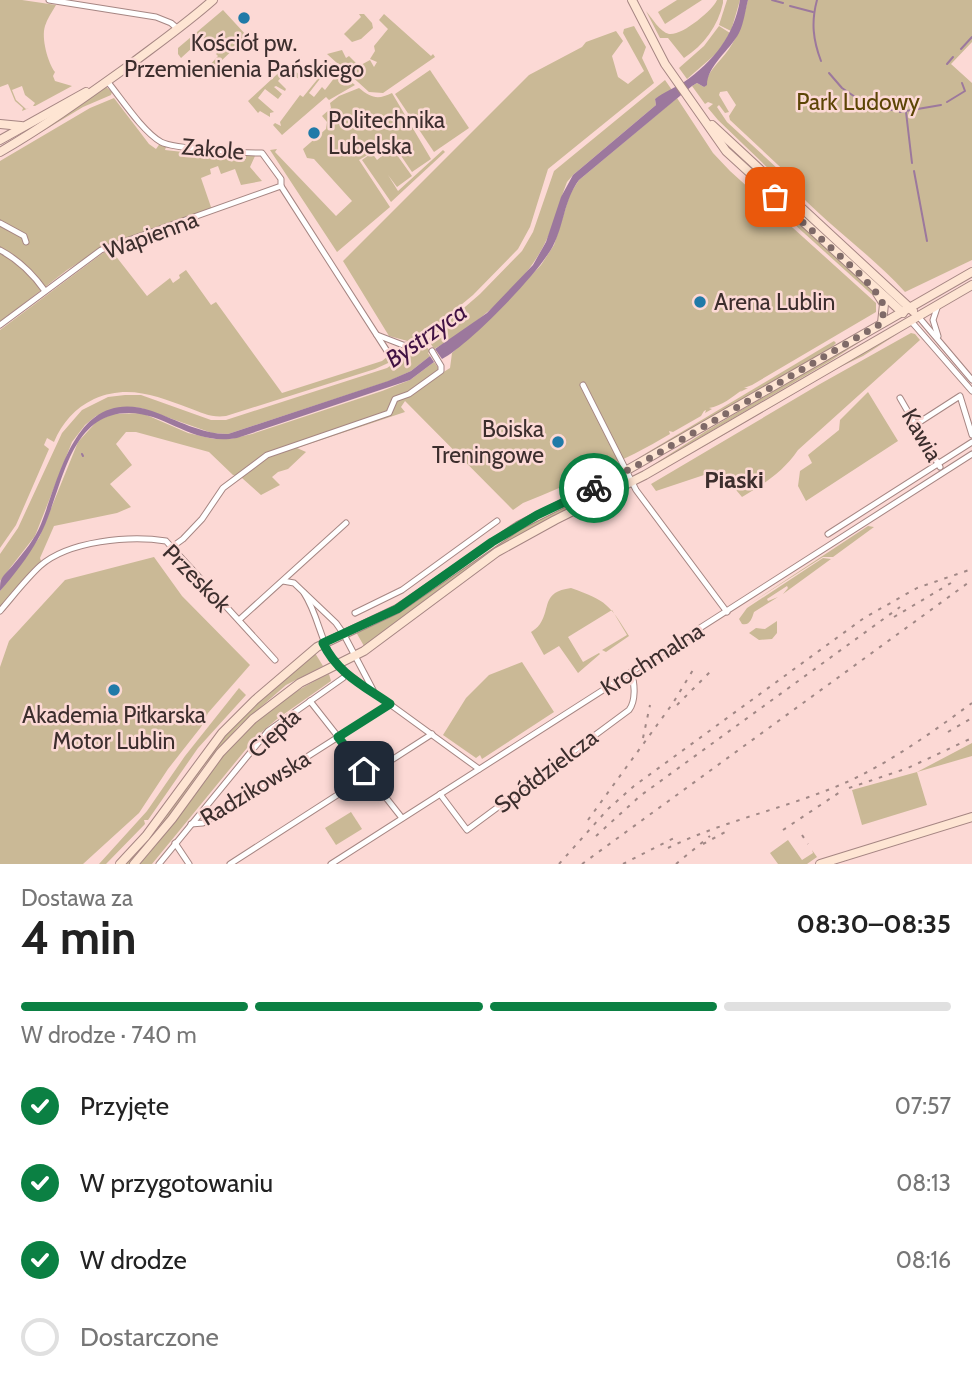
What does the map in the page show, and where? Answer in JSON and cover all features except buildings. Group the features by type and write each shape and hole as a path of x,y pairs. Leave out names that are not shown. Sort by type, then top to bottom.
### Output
{"main road":[{"path":"0,152 60,116 213,0"},
{"path":"632,0 665,64 726,151 861,275 906,309"},
{"path":"0,141 107,81"},
{"path":"699,112 914,318"},
{"path":"0,124 24,127"},
{"path":"0,141 14,144"},
{"path":"120,864 146,836 222,733 255,700 323,643 397,609 518,526 626,471 972,272"},
{"path":"861,275 883,300 882,323"},
{"path":"134,864 172,819 202,775 245,726 286,692 355,656 497,552 631,482 972,285"},
{"path":"820,864 972,817"}],"street":[{"path":"49,0 156,17 178,29"},
{"name":"Zakole","path":"107,81 147,130 164,144 262,153 281,179 281,186"},
{"path":"281,186 387,351"},
{"name":"Wapienna","path":"0,325 101,250 281,186"},
{"path":"0,223 24,236 26,242"},
{"path":"0,250 10,255 34,276 45,291"},
{"path":"939,339 933,320 940,303"},
{"path":"914,318 939,339 972,380"},
{"path":"914,318 972,391"},
{"path":"377,335 402,345 418,346"},
{"path":"172,547 202,519 223,488 256,461 283,449 389,413 395,399 409,394 441,371 432,351"},
{"path":"583,385 631,482 727,612"},
{"path":"915,425 960,396 972,435"},
{"name":"Kawia","path":"900,398 943,473"},
{"path":"828,534 972,442"},
{"name":"Krochmalna","path":"331,864 972,454"},
{"path":"355,613 402,590 497,521"},
{"path":"239,620 346,523"},
{"name":"Przeskok","path":"0,611 42,564 78,545 143,539 166,541 275,660"},
{"path":"283,581 294,583 343,633 366,680 377,695"},
{"path":"304,593 314,610 323,643 336,665 479,769"},
{"name":"Spółdzielcza","path":"440,794 467,830 632,707 634,681 631,672"},
{"name":"Ciepła","path":"159,864 268,732 343,678"},
{"path":"310,701 402,818"},
{"name":"Radzikowska","path":"191,824 203,823 390,704"},
{"path":"230,864 432,734"},
{"path":"175,843 189,864"}],"green space":[{"path":"0,0 56,5 45,26 46,50 55,72 55,81 72,86 35,106 25,95 22,86 12,90 16,100 26,109 29,108 22,111 23,108 15,101 8,84 0,87"},
{"path":"677,0 702,0 665,24 658,12"},
{"path":"717,0 723,0 723,3 714,27 704,41 684,58 668,38 660,38 646,11 662,31 675,34 696,22"},
{"path":"727,0 740,0 731,31 719,25"},
{"name":"Park Ludowy","path":"748,0 972,0 972,42 951,64 972,83 972,260 905,292 803,198 790,184 793,179 730,120 729,116 736,105 727,91 720,92 719,95 729,112 725,113 719,105 717,107 727,122 778,169 774,174 718,120 708,108 713,104 705,104 692,86 697,83 704,87 711,71 729,49 739,31"},
{"path":"223,10 247,36 217,65 217,69 213,64 209,66 219,51 208,38 203,38 181,58 178,48"},
{"path":"359,14 364,14 373,28 361,39 352,42 344,34 361,17"},
{"path":"384,14 435,57 383,93 369,92 327,54 342,50 346,58 349,56 359,66 370,60 374,67 377,62 370,59 375,51 374,46 388,29 379,20"},
{"path":"634,26 646,47 642,58 654,83 548,169 530,227 518,249 473,295 415,343 389,336 343,261 529,75 582,47 586,42 616,31 623,41 612,56 618,77 628,84 644,71 623,33 624,29"},
{"path":"719,26 730,33 718,52 687,79 679,68 704,46"},
{"path":"330,63 348,79 348,83 349,80 355,85 329,100 326,97 282,135 273,125 275,123 281,126 280,122 300,95 303,97 325,70 309,93 314,97 322,87 325,90 335,77"},
{"path":"286,66 304,77 299,79 287,71 278,81 285,91 274,87 282,94 278,99 265,89 258,98 274,112 270,113 270,117 260,111 258,113 248,101"},
{"path":"430,70 469,128 434,152 395,94"},
{"path":"665,80 672,90 655,99 656,105 567,182 548,236 525,274 497,304 434,349 428,339 480,294 522,251 533,232 554,171"},
{"path":"105,86 112,92 111,95 83,107 0,157 62,118"},
{"path":"359,88 375,97 392,93 431,159 412,172 391,141 359,160 390,207 337,252 270,150 277,149 275,152 336,216 352,201 314,159 307,158 303,149 326,129 327,122 322,116 331,108 330,103"},
{"path":"114,98 149,144 156,149 161,142 167,144 165,150 246,159 246,155 255,156 250,167 262,181 241,185 235,169 221,174 218,166 210,169 211,174 201,178 212,210 100,249 67,270 0,322 0,161 90,108"},
{"path":"677,98 713,153 876,303 876,312 744,388 748,388 723,403 709,408 712,409 705,413 706,410 704,411 701,416 673,432 669,431 670,434 634,454 523,503 513,510 405,401 401,407 405,412 297,448 306,452 288,469 272,477 280,485 261,495 242,478 233,475 209,452 136,432 126,432 116,444 132,465 110,484 131,507 117,513 54,526 40,558 42,564 0,611 0,591 39,538 78,442 98,420 114,414 142,413 188,433 214,439 230,439 382,391 410,380 434,362 442,373 450,368 452,353 541,265 554,245 570,194 579,180"},
{"path":"392,148 412,176 397,187 388,175 398,191 443,150 445,152 391,202 362,160 372,153 377,160"},
{"path":"786,210 879,297 878,300 783,214"},
{"path":"111,250 147,296 170,278 173,283 186,270 211,305 216,302 282,393 382,361 399,349 413,347 397,359 375,369 226,416 207,415 142,393 119,392 94,399 70,417 54,442 47,438 44,445 49,449 16,525 0,548 0,330 103,253"},
{"path":"892,321 832,360 645,470 706,431"},
{"path":"899,333 863,356 679,461 826,373"},
{"path":"911,333 920,340 798,450 780,471 742,497 721,472 656,491 651,484 820,384"},
{"path":"834,341 836,343 830,349 638,458"},
{"path":"423,343 430,351 430,356 411,371 389,381 228,434 212,433 141,408 133,407 96,416 72,442 35,536 0,581 0,554 18,528 62,433 82,410 108,397 141,395 211,420 226,420 387,368"},
{"path":"868,392 898,441 806,501 798,486 800,471 812,463 808,455 839,430 840,420"},
{"path":"612,484 492,550 364,646 356,632 407,606 514,532"},
{"path":"868,526 874,527 833,557 823,557 745,607"},
{"name":"Akademia Piłkarska Motor Lublin","path":"154,557 182,596 250,665 208,713 201,727 168,769 139,813 83,864 0,864 0,667 9,641 65,580"},
{"path":"823,558 831,559 783,594 787,586 767,599 768,601 778,597 754,612 749,623 742,624 739,619 747,608"},
{"path":"571,588 600,600 611,610 568,637 583,662 600,654 578,673 559,646 544,655 531,632 540,624 551,597"},
{"path":"615,614 629,636 606,652 602,650 627,635"},
{"path":"777,621 777,633 772,639 759,640 749,633 756,628 765,629"},
{"path":"315,653 323,666 286,685 238,727 205,765 152,839 129,864 125,864 156,831 223,738 255,705"},
{"path":"522,662 554,712 482,759 480,755 476,758 443,735 466,698 489,675"},
{"path":"329,674 331,681 256,737 152,864 140,864 233,743 276,704"},
{"path":"239,688 246,695 198,748 148,820 144,820 145,824 106,864 99,864 147,811 185,756"},
{"path":"972,743 972,756 917,772"},
{"path":"917,772 927,805 862,825 852,790"},
{"path":"351,812 362,829 336,845 325,828"},
{"path":"788,840 802,860 813,853 812,850 817,857 807,864 778,864 770,853"}],"shaded area":[{"path":"740,0 748,0 741,29 711,71 707,85 704,87 697,83 692,86 579,180 570,196 557,238 545,258 519,290 485,324 442,359 435,349 487,313 533,265 546,242 561,197 573,175 656,105 655,99 684,82 713,57 733,25"},
{"path":"430,356 434,362 410,380 237,438 221,439 193,434 143,414 129,413 108,417 91,427 79,442 69,460 38,539 0,591 2,578 39,530 65,460 76,439 89,423 105,411 126,407 152,411 199,429 228,434 388,381 411,371"}],"waterway":[{"path":"772,0 783,3"},
{"path":"817,0 814,31 821,61"},
{"path":"790,6 813,12"},
{"path":"961,49 972,37"},
{"path":"947,64 953,57"},
{"path":"829,73 842,88 861,101"},
{"path":"947,102 965,91 962,83"},
{"path":"872,105 892,110"},
{"path":"900,112 941,105"},
{"path":"906,112 912,163"},
{"path":"914,171 927,241"}],"railway":[{"path":"559,864 608,809 634,786 864,618 917,588 972,569"},
{"path":"582,864 972,580"},
{"path":"894,617 951,583"},
{"path":"596,836 640,796 900,607"},
{"path":"588,820 673,703 696,665"},
{"path":"677,705 710,672"},
{"path":"668,848 857,777 908,748 972,703"},
{"path":"643,738 650,705"},
{"path":"948,732 972,718"},
{"path":"849,788 908,768 972,738"},
{"path":"783,830 840,792"},
{"path":"703,844 727,831"},
{"path":"802,835 808,844"},
{"path":"676,864 710,836"},
{"path":"623,864 676,837"}],"way so far":[{"path":"594,488 882,323 883,300 861,275 775,197"}],"place":[{"name":"Kościół pw. Przemienienia Pańskiego","path":"244,18"},
{"name":"Politechnika Lubelska","path":"314,133"},
{"name":"Arena Lublin","path":"700,302"},
{"name":"Boiska Treningowe","path":"558,442"},
{"name":"Akademia Piłkarska Motor Lublin","path":"114,690"}],"district":[{"name":"Piaski","path":"734,479"}],"route":[{"path":"364,771 338,737 390,704 344,673 331,659 323,643 397,609 518,526 594,488"}],"water label":[{"name":"Bystrzyca","path":"426,335"}]}
